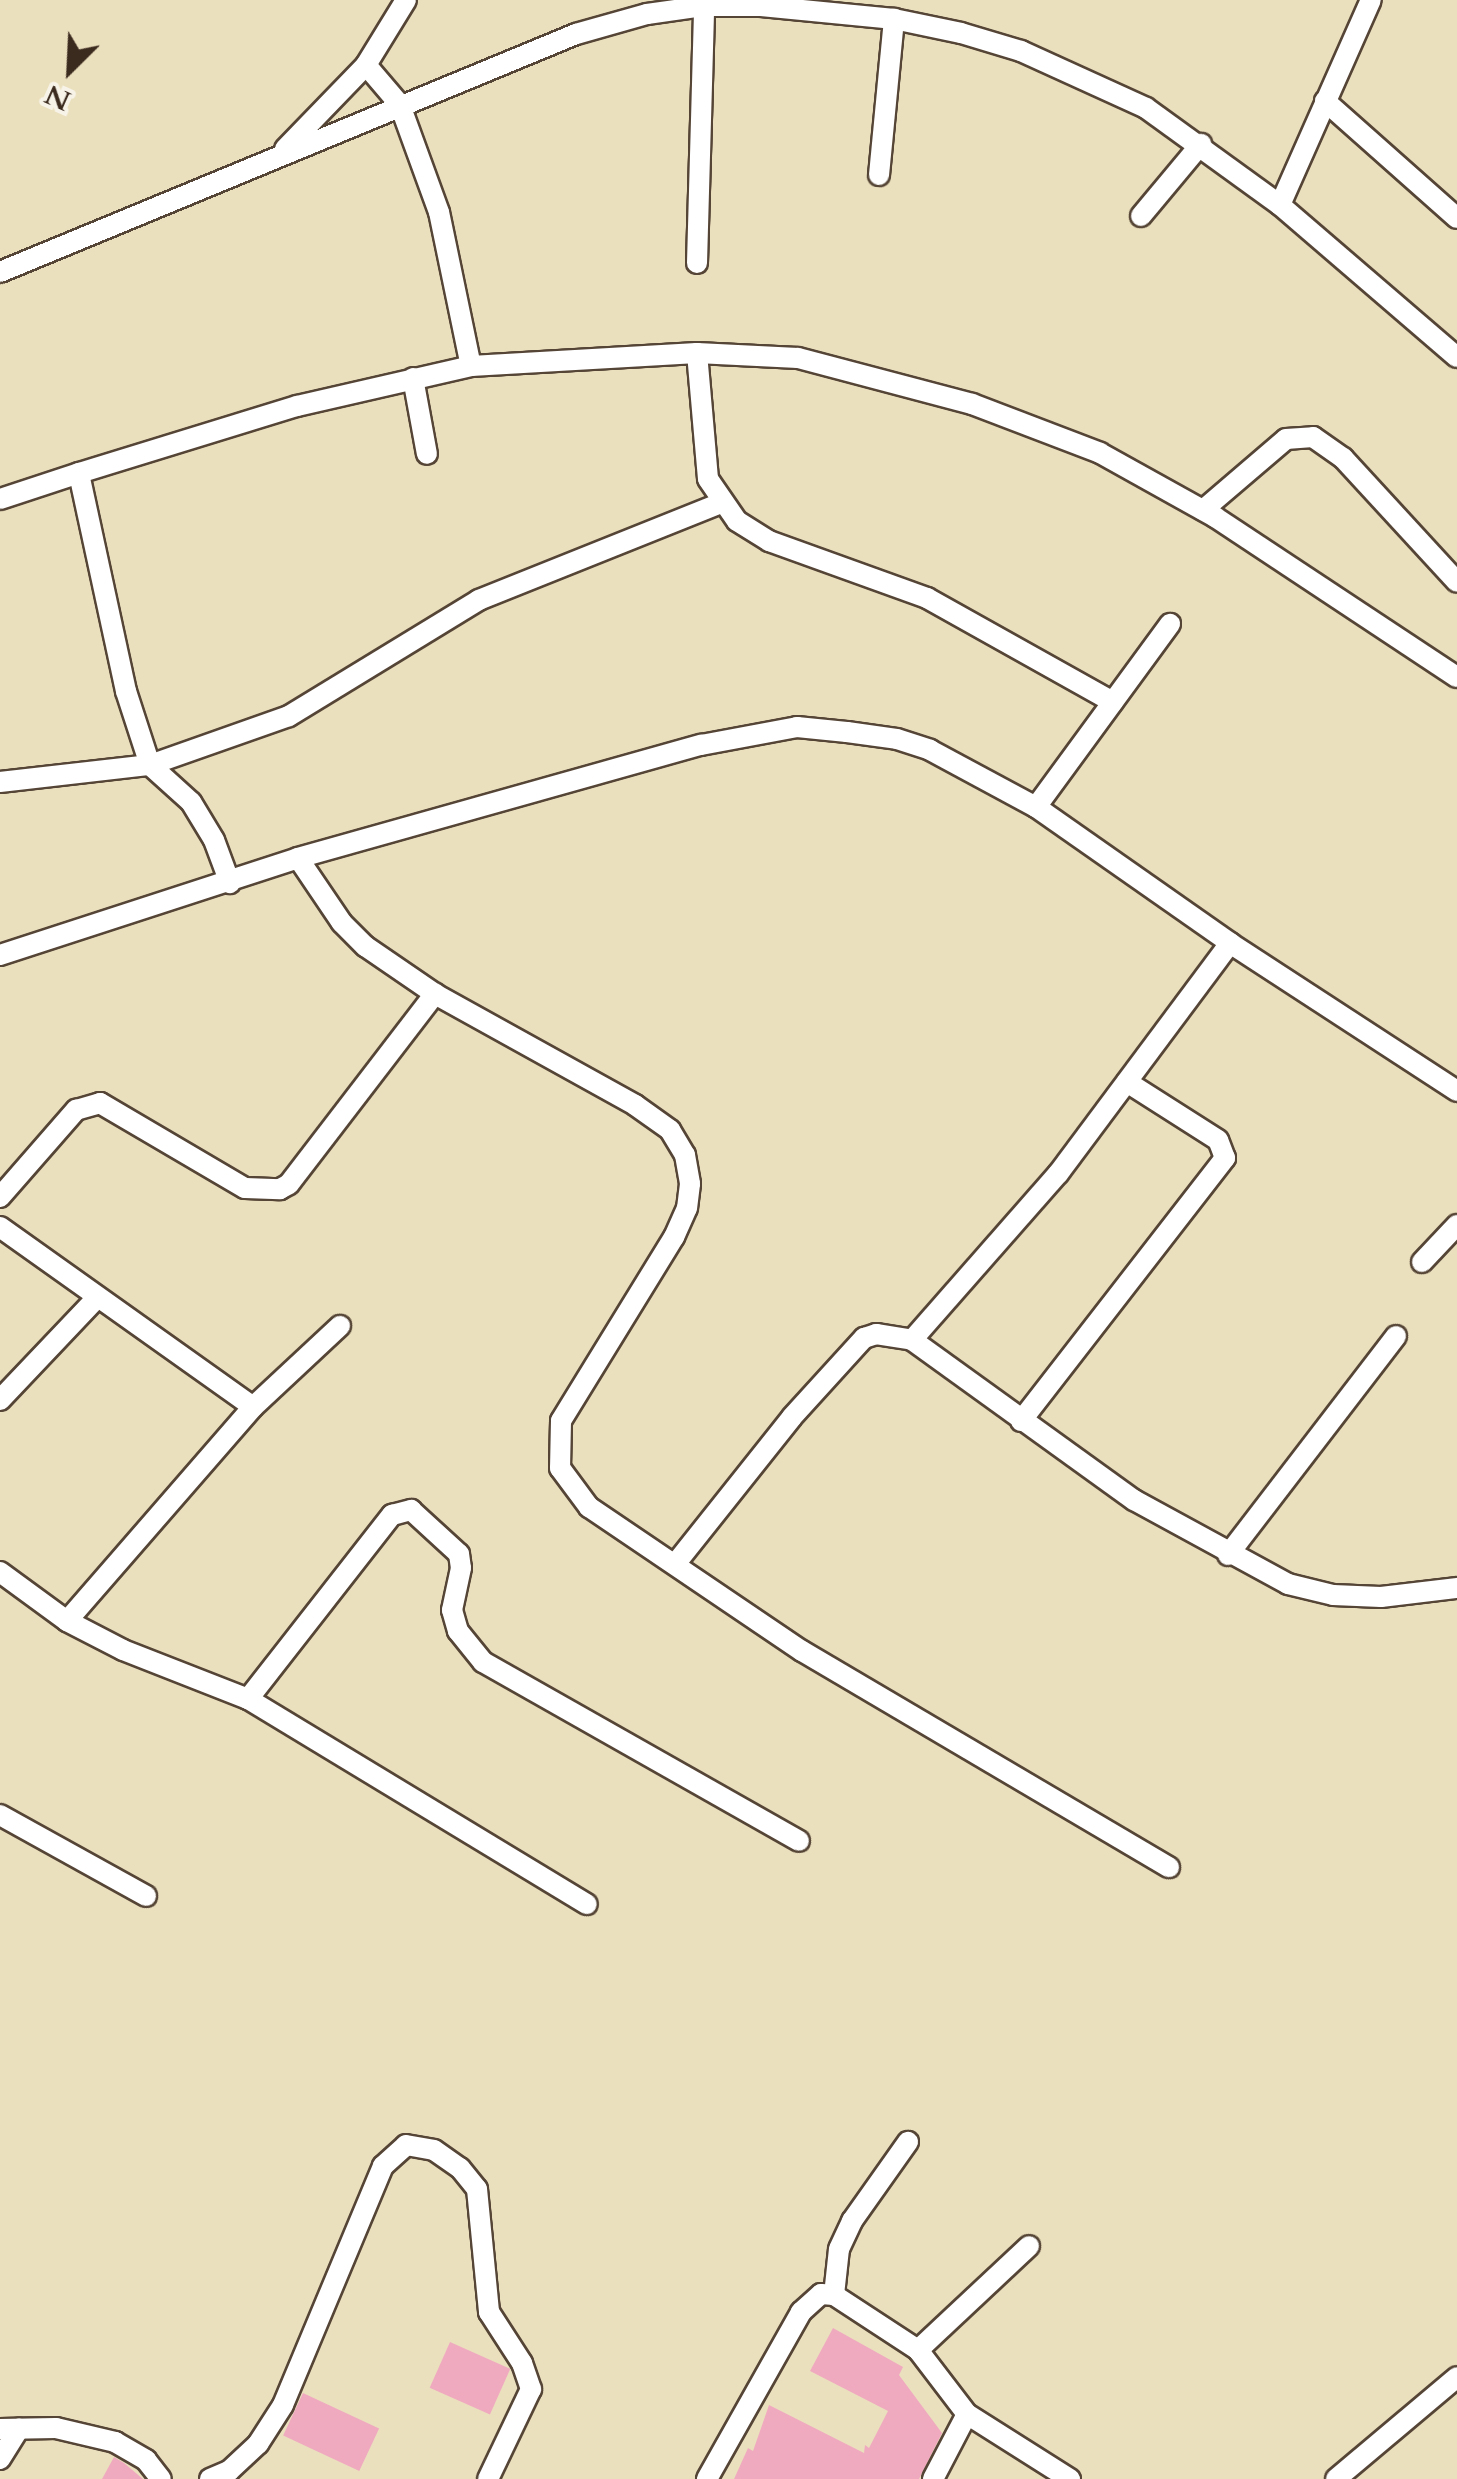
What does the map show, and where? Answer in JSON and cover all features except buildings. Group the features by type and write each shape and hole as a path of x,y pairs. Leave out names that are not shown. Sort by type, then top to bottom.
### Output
{"street":[{"path":"274,159 366,65 406,0"},
{"path":"1280,205 1371,0"},
{"path":"697,264 704,6"},
{"path":"0,272 576,34 648,14 704,6 761,6 894,18 961,33 1054,65 1146,108 1201,144 1280,205 1457,357"},
{"path":"879,175 894,18"},
{"path":"366,65 400,106 448,245 470,366"},
{"path":"1325,101 1457,218"},
{"path":"1141,216 1201,144"},
{"path":"697,353 706,469 721,503 752,532 927,598 1113,702"},
{"path":"0,499 297,406 470,366 697,353 798,358 972,404 1100,453 1203,510 1457,677"},
{"path":"414,378 427,454"},
{"path":"1203,510 1286,439 1312,437 1343,458 1457,582"},
{"path":"79,473 126,692 150,765 190,802 214,840 230,883"},
{"path":"0,782 150,765 289,716 480,600 721,503"},
{"path":"1036,807 1170,624"},
{"path":"0,955 298,858 701,745 797,727 914,744 1036,807 1230,943 1457,1091"},
{"path":"298,858 342,923 366,946 435,994 635,1105 670,1130 685,1155 690,1184 687,1208 640,1299 561,1421 557,1446 560,1468 589,1507 802,1651 1169,1867"},
{"path":"912,1340 1058,1174 1230,943"},
{"path":"0,1197 76,1110 100,1103 245,1188 280,1189 290,1184 435,994"},
{"path":"1021,1422 1225,1158 1218,1140 1127,1082"},
{"path":"1422,1262 1457,1226"},
{"path":"0,1227 96,1299 253,1407"},
{"path":"0,1400 96,1299"},
{"path":"66,1620 253,1407 340,1326"},
{"path":"676,1563 780,1430 864,1338 876,1334 912,1340 1134,1500 1288,1584 1333,1595 1381,1597 1457,1588"},
{"path":"1228,1554 1396,1336"},
{"path":"248,1699 392,1515 411,1510 459,1554 461,1568 452,1610 458,1631 484,1662 799,1841"},
{"path":"1,1576 66,1620 124,1650 248,1699 587,1904"},
{"path":"0,1815 146,1896"},
{"path":"834,2294 839,2249 852,2221 908,2142"},
{"path":"210,2479 229,2470 258,2444 283,2404 383,2166 406,2144 434,2150 460,2168 477,2189 489,2312 522,2364 531,2390 488,2479"},
{"path":"918,2350 1029,2246"},
{"path":"707,2479 808,2301 834,2294 918,2350 967,2414 1070,2479"},
{"path":"1336,2479 1457,2377"},
{"path":"933,2479 967,2414"},
{"path":"0,2459 9,2429 56,2428 115,2442 146,2460 161,2479"}]}
